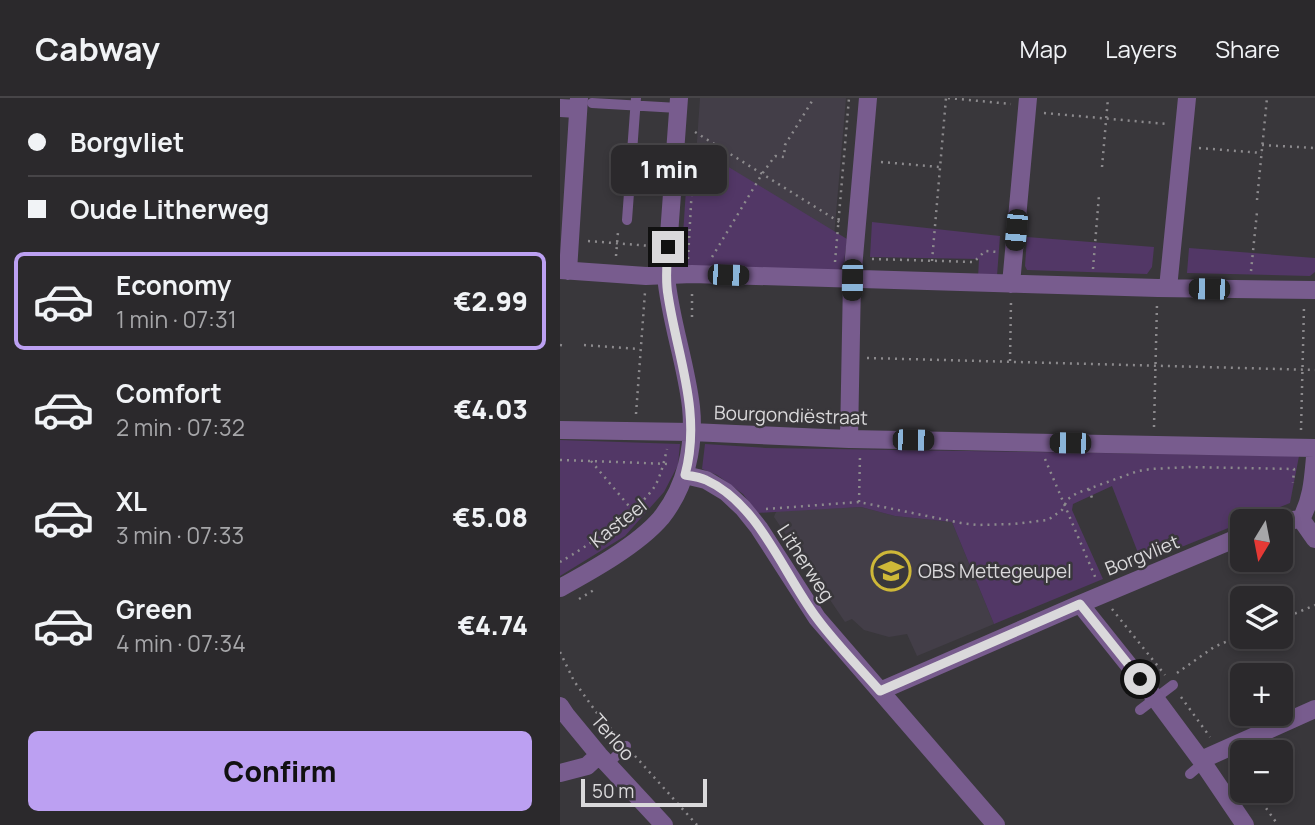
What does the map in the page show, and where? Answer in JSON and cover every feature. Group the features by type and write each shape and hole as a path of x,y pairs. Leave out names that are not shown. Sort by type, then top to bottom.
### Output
{"street":[{"path":"855,439 844,280 853,259 868,98"},
{"path":"1163,288 1187,98"},
{"name":"Kasteel","path":"560,587 615,555 649,530 673,500 686,470 691,408 666,276 679,103"},
{"path":"577,105 570,240 564,270 646,276 697,274 844,280 1310,290"},
{"path":"1011,284 1027,105"},
{"name":"Bourgondiëstraat","path":"560,430 1154,444 1310,451"},
{"path":"1301,519 1310,499 1310,451"},
{"name":"Litherweg","path":"686,470 726,492 747,514 759,528 817,618 996,825"},
{"path":"1293,520 1301,519"},
{"path":"1301,519 1315,539"},
{"name":"Borgvliet","path":"1080,604 1230,541"},
{"path":"880,691 1080,604 1155,698 1198,765 1245,825"},
{"name":"Terloo","path":"560,706 603,760 664,825"},
{"path":"1198,765 1315,709"},
{"path":"560,773 603,760"}],"lane":[{"path":"627,220 636,102"},
{"path":"577,105 679,103"},
{"path":"1140,710 1171,682"},
{"path":"603,760 626,746"}],"path":[{"path":"691,325 697,274 775,156 784,157 785,145 814,98"},
{"path":"844,280 834,259 849,98"},
{"path":"932,261 947,98 1027,105 1106,118 1184,125"},
{"path":"1102,167 1108,98"},
{"path":"1257,200 1267,98"},
{"path":"695,132 856,233"},
{"path":"694,145 687,261 697,274"},
{"path":"1262,145 1315,148"},
{"path":"1182,146 1262,153"},
{"path":"862,160 940,167"},
{"path":"1092,286 1099,195"},
{"path":"1250,289 1257,212"},
{"path":"615,274 619,219 627,220"},
{"path":"570,240 668,247"},
{"path":"834,259 974,262 985,251 1014,254"},
{"path":"635,431 646,276"},
{"path":"1010,361 1011,284"},
{"path":"1154,444 1156,365 1163,288"},
{"path":"1310,290 1303,369 1310,451"},
{"path":"560,345 565,346"},
{"path":"584,345 641,349"},
{"path":"850,357 1315,370"},
{"path":"560,562 633,511 646,498 664,464 670,432"},
{"path":"855,439 859,502"},
{"path":"1042,443 1042,453 1102,594"},
{"path":"560,460 664,464 686,470"},
{"path":"592,461 649,530"},
{"path":"747,514 766,509 859,502 978,525 1013,524 1048,520 1062,510 1068,499 1138,471 1189,467 1294,469 1293,490"},
{"path":"1089,489 1093,500"},
{"path":"1293,614 1315,605"},
{"path":"1171,682 1214,647 1230,640"},
{"path":"1262,803 1278,825"}],"shaded area":[{"path":"700,98 846,98 832,260 689,257"},
{"path":"689,143 847,239 844,262 834,278 681,266"},
{"path":"872,222 1000,236 997,276 978,278 979,259 870,257"},
{"path":"1027,237 1154,247 1152,267 1147,274 1027,270"},
{"path":"1189,248 1315,258 1315,272 1310,276 1187,273"},
{"path":"560,440 680,444 678,465 664,492 625,536 560,576"},
{"path":"705,444 766,448 1299,456 1290,503 1275,509 1230,509 1230,527 1142,563 1112,486 1073,504 1072,510 1103,579 994,624 952,522 895,516 861,507 757,513 743,494 717,475 702,469"},
{"name":"OBS Mettegeupel","path":"861,507 895,516 952,522 994,624 917,656 907,634 889,637 864,630 852,619 845,622 774,517 777,511"}],"place":[{"name":"OBS Mettegeupel","path":"891,571"}],"route":[{"path":"668,247 668,296 691,408 691,432 685,475 706,480 726,492 743,508 759,528 817,618 880,691 1080,604 1140,679"}]}
